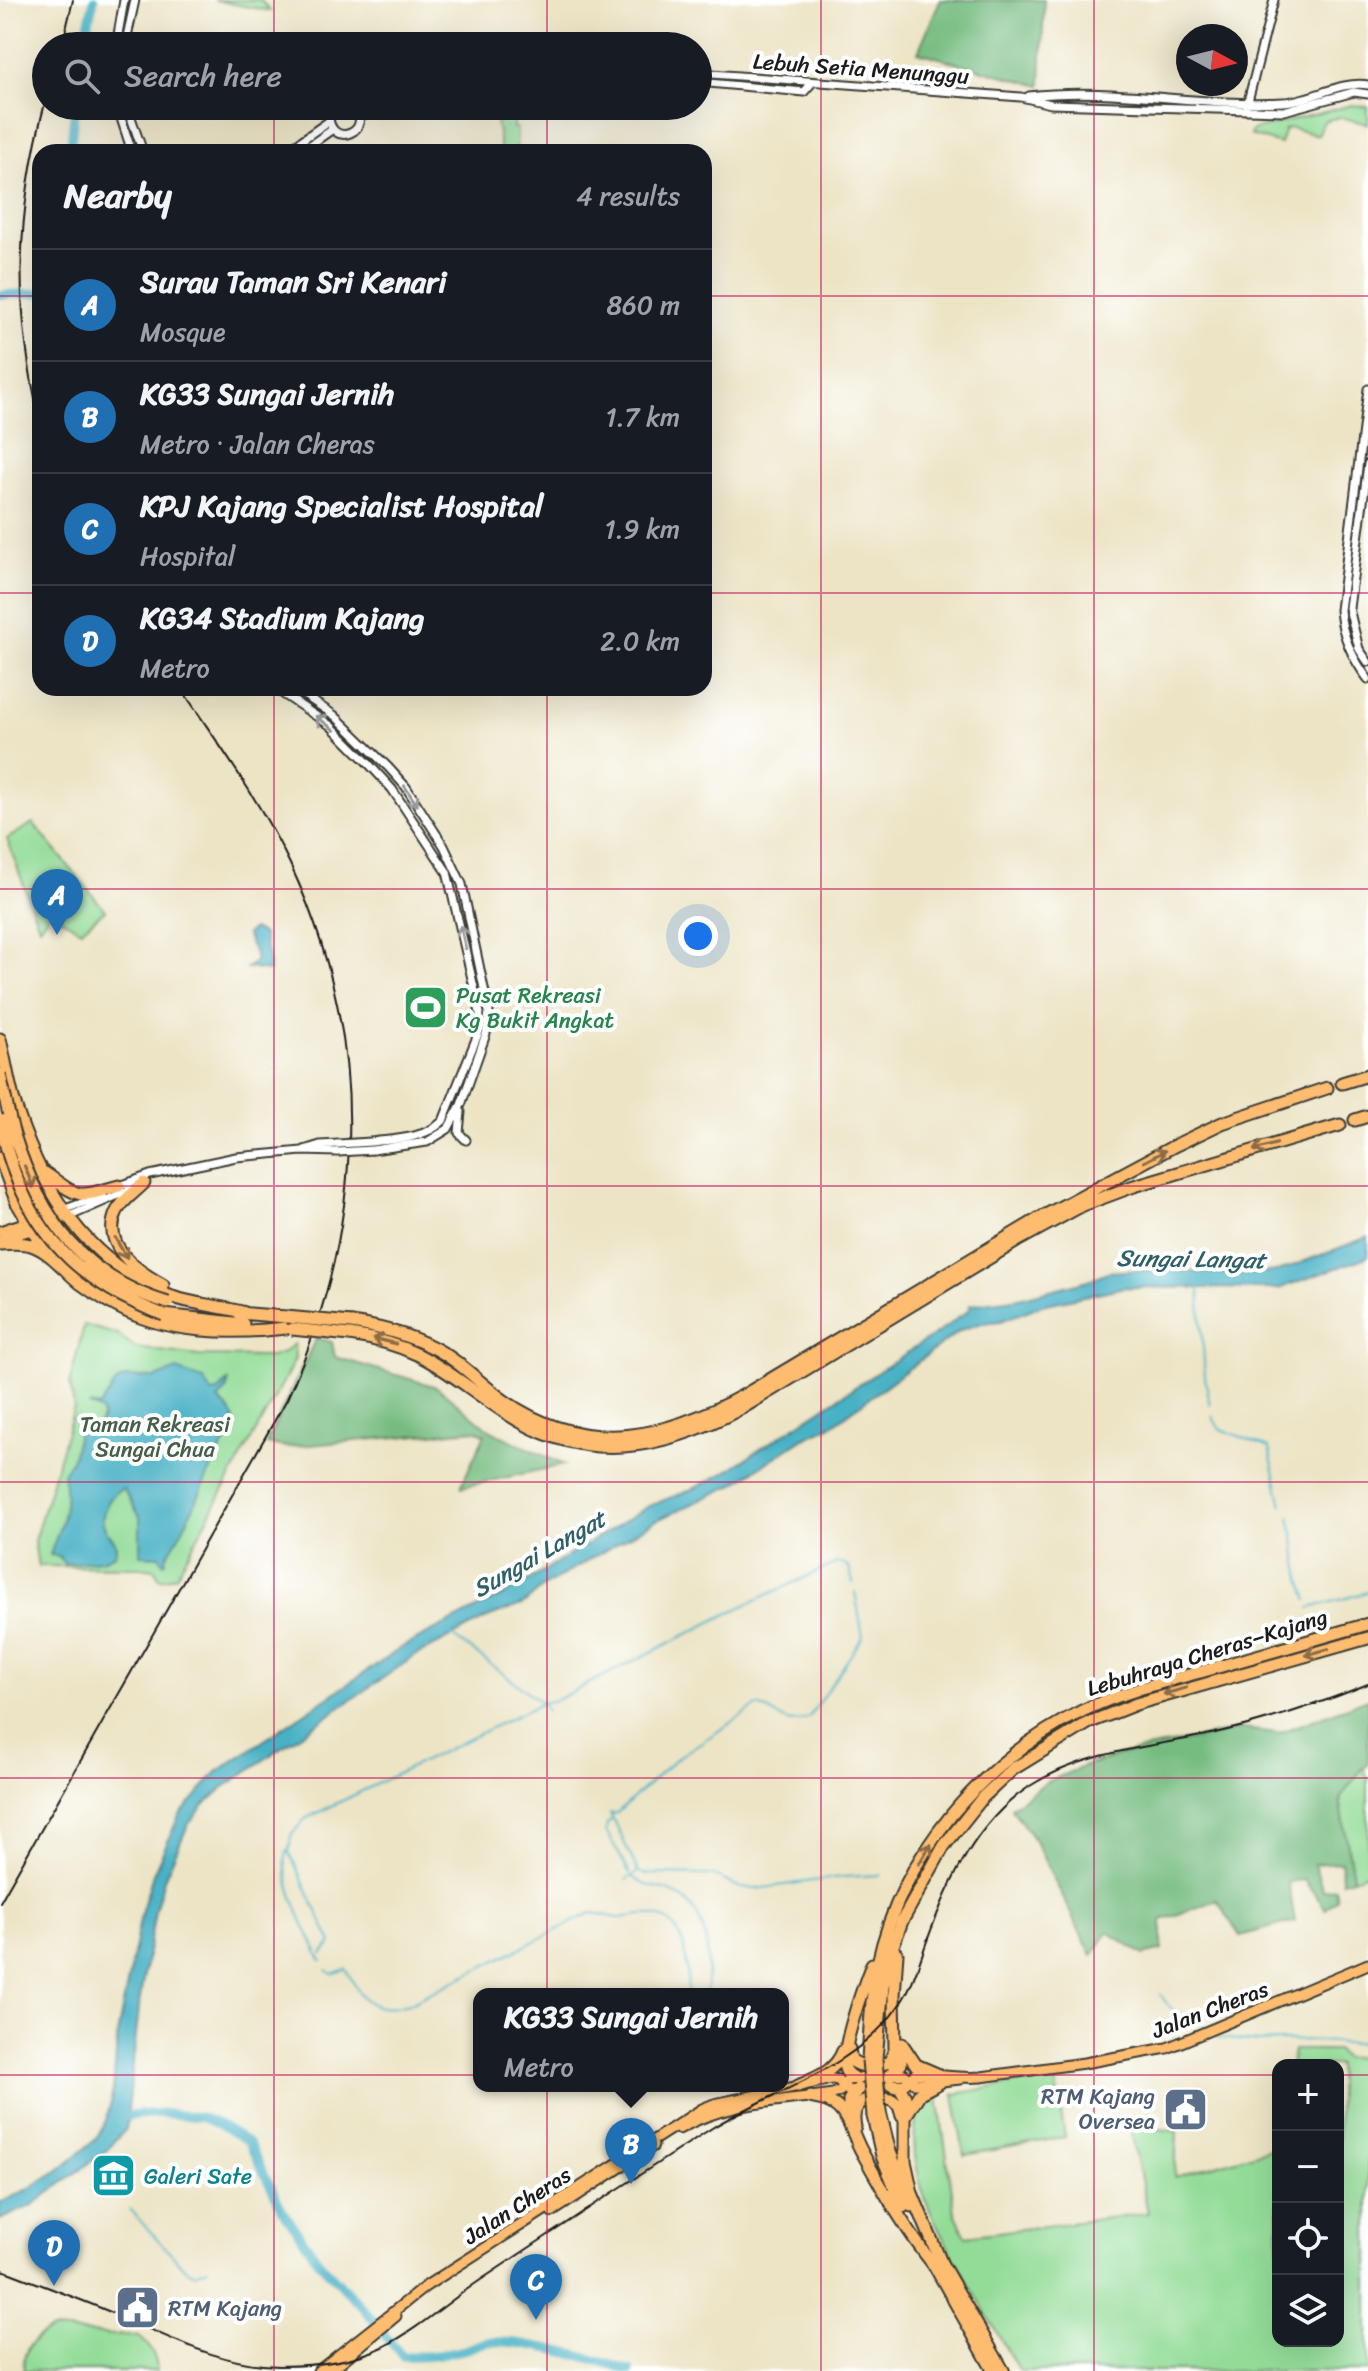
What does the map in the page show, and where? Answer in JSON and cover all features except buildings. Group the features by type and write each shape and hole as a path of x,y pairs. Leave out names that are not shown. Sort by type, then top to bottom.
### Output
{"highway":[{"path":"0,1039 17,1113 44,1176 81,1236 105,1258 148,1285 181,1299 223,1306"},
{"path":"0,1075 13,1131 40,1203 80,1253 110,1276 166,1309 245,1313"},
{"path":"1342,1083 1368,1075"},
{"path":"0,1120 24,1200 46,1233 62,1252 120,1296 166,1309 288,1324 351,1329 379,1327 443,1353 504,1401 554,1426 604,1437 654,1433 699,1418 746,1394 1040,1218 1176,1145 1222,1123 1327,1088"},
{"path":"1355,1120 1368,1116"},
{"path":"351,1329 421,1354 507,1414 548,1435 600,1447 653,1444 698,1429 742,1408 1017,1241 1083,1205 1134,1186 1340,1125"},
{"path":"0,1158 17,1203 50,1257"},
{"path":"44,1176 76,1194 87,1195 119,1186"},
{"path":"17,1203 26,1208 38,1207 47,1198 44,1176"},
{"path":"144,1183 120,1207 115,1218 114,1236 122,1254 166,1286 288,1324"},
{"path":"50,1257 45,1246 52,1231 63,1228 81,1236"},
{"path":"0,1242 32,1246 100,1296 125,1311 157,1323 209,1330 256,1331 288,1324"},
{"name":"Lebuhraya Cheras–Kajang","path":"937,2262 903,2190 877,2114 872,2060 874,1985 889,1923 902,1891 937,1834 977,1785 1034,1738 1083,1711 1129,1692 1368,1624"},
{"name":"Lebuhraya Cheras–Kajang","path":"872,2060 883,1986 902,1921 944,1846 983,1797 1013,1769 1088,1723 1166,1693 1368,1638"},
{"path":"856,2010 849,2044 851,2060 864,2066 884,2064 894,2056 895,2050 894,1992 902,1921"},
{"path":"798,2086 838,2063 889,1923"},
{"path":"894,1992 901,2064 890,2081 903,2092 905,2161 912,2193 937,2262 1004,2371"},
{"path":"900,2040 909,2058 938,2078 920,2093 905,2116"},
{"path":"847,2041 844,2066 857,2084 847,2108 851,2129"},
{"path":"809,2097 831,2102 837,2107 916,2243 937,2262"},
{"path":"861,2151 852,2116 854,2109 863,2101 892,2100 899,2106 904,2135"},
{"path":"954,2292 993,2371"}],"main road":[{"path":"0,1231 30,1226 66,1214"},
{"path":"0,1242 30,1226"},
{"name":"Jalan Cheras","path":"385,2320 684,2126 728,2110 833,2094 847,2080 857,2084 890,2081 905,2084 915,2074 964,2078 1084,2063 1167,2048 1368,1964"},
{"name":"Jalan Cheras","path":"789,2088 832,2079 843,2086"},
{"name":"Jalan Cheras","path":"318,2371 464,2261 702,2109 770,2092"},
{"name":"Jalan Cheras","path":"330,2371 373,2330"}],"street":[{"path":"118,32 124,0"},
{"path":"128,32 135,0"},
{"path":"1246,106 1274,0"},
{"name":"Lebuh Setia Menunggu","path":"712,74 1021,97 1051,104 1246,106"},
{"name":"Lebuh Setia Menunggu","path":"712,83 804,92 811,84"},
{"path":"1365,85 1368,94 1354,92 1284,111 1246,106 1285,102 1365,85"},
{"path":"122,120 129,144"},
{"path":"132,120 140,144"},
{"path":"331,120 331,125 340,134 351,133 359,125 359,120"},
{"path":"299,144 331,125"},
{"path":"309,144 331,125"},
{"path":"1368,389 1340,610 1344,636 1358,667 1368,679"},
{"path":"1368,464 1349,608 1359,649 1368,662"},
{"path":"286,696 331,726 392,789 447,872 480,1013 478,1034 449,1111 435,1129 372,1146"},
{"path":"66,1214 138,1178 236,1157 302,1151 320,1145 338,1148 418,1144 435,1139 448,1129 461,1105 489,1023 456,866 406,787 334,715 305,696"},
{"path":"461,1105 459,1133 466,1140"},
{"path":"66,1214 166,1172"}],"green space":[{"path":"214,0 261,0 270,11"},
{"path":"940,0 1044,0 1041,86 918,52"},
{"path":"1352,105 1368,107 1368,124 1340,117 1324,121 1318,135 1285,129 1280,144 1250,135 1252,130"},
{"path":"496,120 513,120 513,128 517,129 516,144 500,144"},
{"path":"33,823 105,910 81,930 50,912 39,927 7,839"},
{"name":"Taman Rekreasi Sungai Chua","path":"84,1325 118,1335 136,1348 199,1356 271,1357 283,1353 294,1344 295,1359 176,1576 160,1579 154,1569 139,1567 38,1566 34,1541 74,1408 70,1382"},
{"path":"316,1338 332,1342 335,1357 437,1387 491,1431 564,1465 462,1487 485,1434 475,1430 287,1447 266,1444"},
{"path":"1368,1699 1368,1765 1363,1767 1340,1799 1353,1878 1342,1881 1341,1862 1314,1864 1323,1890 1335,1888 1337,1899 1326,1909 1304,1880 1288,1882 1295,1921 1240,1936 1217,1900 1162,1920 1162,1950 1144,1955 1108,1932 1092,1956 1035,1841 1011,1808 1046,1782 1090,1764 1241,1729 1279,1733"},
{"path":"1363,1767 1368,1778 1368,1873 1353,1878 1340,1799"},
{"path":"1294,2050 1336,2050 1344,2058 1368,2057 1368,2371 1019,2371 943,2238 924,2194 914,2149 915,2125 921,2101 937,2090 955,2213 966,2236 1148,2213 1130,2126 1177,2131 1175,2177 1272,2149 1272,2347 1344,2347 1344,2059 1292,2059"},
{"path":"1055,2077 1065,2137 964,2155 954,2094"},
{"path":"52,2330 139,2337 152,2352 157,2371 24,2371 30,2345"}],"water":[{"path":"253,929 263,935 269,971 247,968 255,962 247,934"},
{"path":"1368,1237 1368,1256 1278,1289 1125,1287 1042,1305 1001,1321 961,1330 834,1424 804,1438 731,1486 655,1521 543,1587 524,1604 485,1619 415,1656 223,1788 188,1825 164,1879 155,1911 140,1998 126,2129 108,2149 33,2205 0,2220 0,2202 60,2169 96,2139 107,2118 113,2090 118,2030 142,1910 153,1874 179,1816 217,1772 404,1646 508,1593 649,1506 724,1473 937,1333 968,1311 970,1305 1019,1298 1089,1280 1107,1272 1143,1270 1249,1274 1279,1271"},
{"path":"177,1370 204,1380 212,1393 218,1392 229,1380 226,1391 218,1400 231,1413 234,1424 166,1561 164,1563 159,1556 140,1555 140,1517 123,1489 110,1499 103,1516 104,1526 116,1544 115,1554 102,1560 64,1564 59,1556 50,1555 65,1506 63,1473 71,1460 77,1436 83,1429 97,1427 102,1418 101,1411 89,1405 99,1407 118,1381 127,1377 155,1378"}],"waterway":[{"path":"86,32 94,0"},
{"path":"71,144 73,120"},
{"path":"0,295 32,293"},
{"path":"1199,1287 1210,1405"},
{"path":"1212,1416 1219,1428 1269,1448 1282,1506"},
{"path":"1290,1516 1301,1580 1308,1600"},
{"path":"322,1954 332,1943 289,1852 291,1835 305,1819 837,1563 849,1567 853,1583"},
{"path":"610,1814 617,1813 677,1758 757,1706 788,1721 801,1721 809,1717 863,1637 855,1592"},
{"path":"1310,1608 1368,1592"},
{"path":"451,1635 541,1702 547,1711"},
{"path":"610,1813 638,1871 643,1874 712,1875 741,1888 756,1889 841,1877 881,1875"},
{"path":"612,1819 606,1831 630,1873"},
{"path":"288,1850 286,1860 290,1889 322,1961"},
{"path":"626,1880 638,1872"},
{"path":"633,1877 681,1898 700,1920 707,1948 706,1988"},
{"path":"326,1970 332,1974 346,1969 369,2002 385,2008 395,2007 408,2004 591,1913 617,1918 653,1915 665,1919 679,1935 686,1958 688,1988"},
{"path":"1160,1994 1170,2008 1201,2026"},
{"path":"1217,2038 1259,2042 1368,2042"},
{"path":"117,2117 161,2113 200,2117 221,2125 248,2142 283,2211 319,2262 363,2308 402,2356 441,2354 485,2343 503,2342 559,2351 630,2371"},
{"path":"129,2209 187,2270 194,2273 208,2268"}],"railway":[{"path":"65,32 73,0"},
{"path":"35,144 41,120"},
{"path":"32,164 24,221 22,299 32,384"},
{"path":"0,1902 287,1399 313,1333 333,1266 345,1199 349,1132 346,1064 335,997 317,930 290,864 266,818 186,696"},
{"path":"789,2088 858,2048 897,2008 915,1976 945,1897 966,1854 994,1817 1030,1786 1051,1774 1095,1758 1251,1724 1368,1684"},
{"path":"0,2269 191,2347 234,2360 279,2366 345,2360 383,2347 409,2332 485,2277 712,2128 781,2092"}],"place":[{"name":"Surau Taman Sri Kenari","path":"57,935"},
{"name":"Pusat Rekreasi Kg Bukit Angkat","path":"425,1008"},
{"name":"RTM Kajang Oversea","path":"1186,2109"},
{"name":"Galeri Sate","path":"113,2176"},
{"name":"KG33 Sungai Jernih","path":"631,2184"},
{"name":"KG34 Stadium Kajang","path":"54,2286"},
{"name":"RTM Kajang","path":"137,2308"},
{"name":"KPJ Kajang Specialist Hospital","path":"536,2320"}],"water label":[{"name":"Sungai Langat","path":"1191,1259"},
{"name":"Sungai Langat","path":"539,1554"}]}
